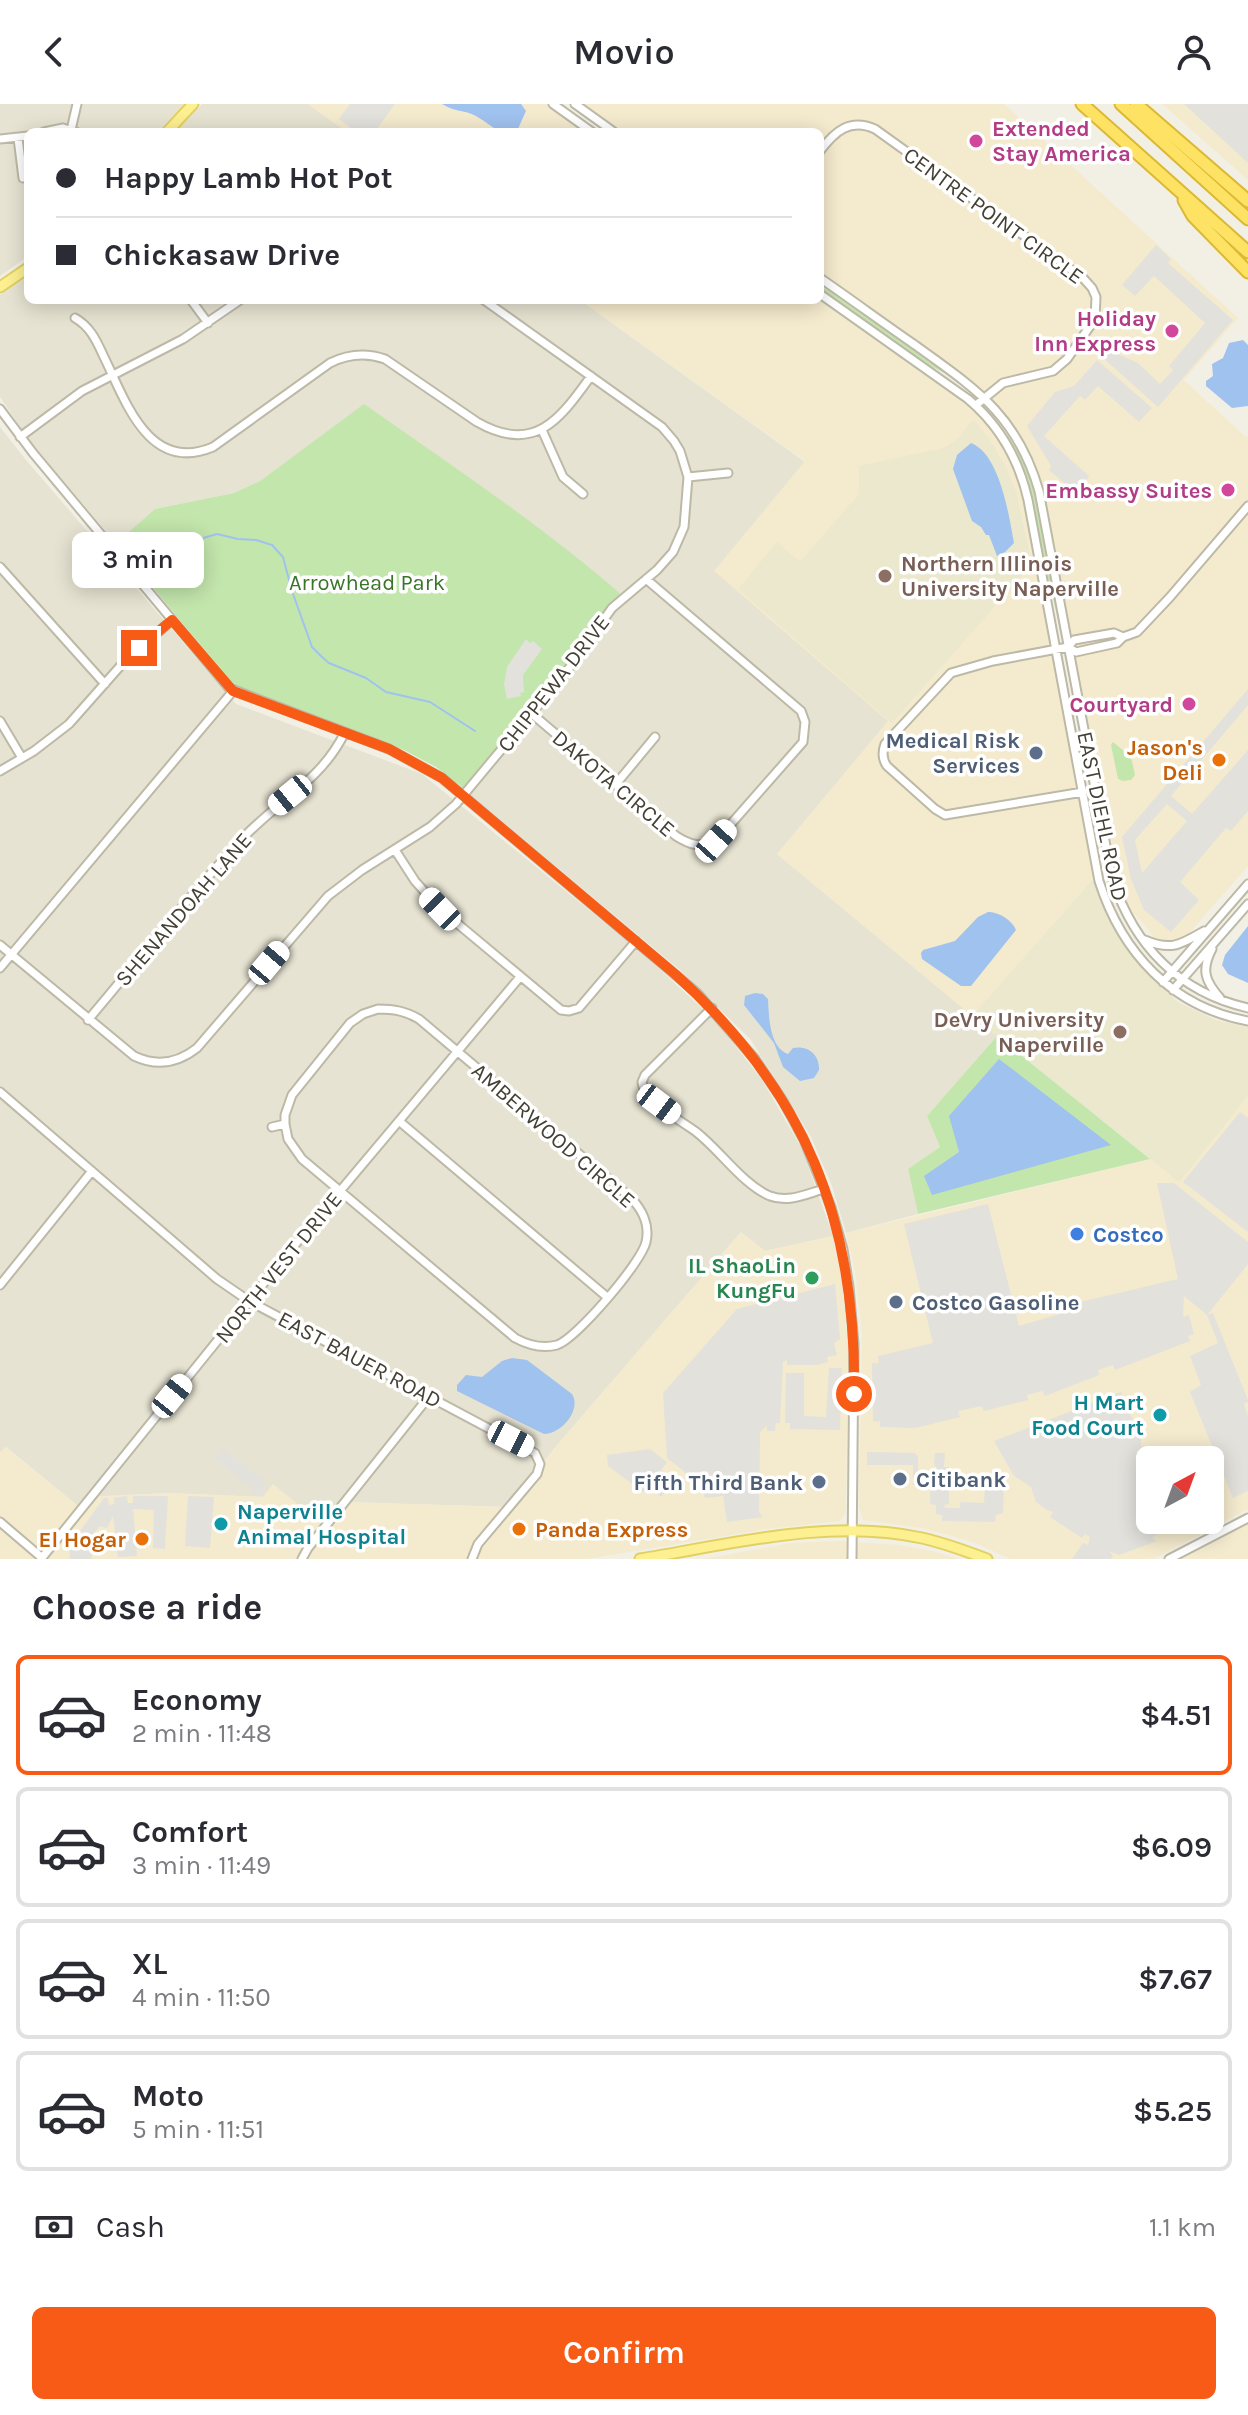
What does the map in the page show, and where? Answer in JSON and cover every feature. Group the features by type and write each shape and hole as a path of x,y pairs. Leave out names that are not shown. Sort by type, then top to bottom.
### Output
{"highway":[{"path":"1082,104 1248,252"},
{"path":"1121,104 1248,219"},
{"path":"1136,104 1248,201"},
{"path":"1178,189 1193,216 1248,272"}],"main road":[{"path":"171,128 193,104"},
{"path":"0,287 24,271"},
{"path":"640,1559 801,1533 852,1530 921,1537 987,1559"}],"street":[{"path":"74,128 77,104"},
{"path":"553,104 586,128"},
{"path":"575,104 608,128"},
{"name":"CENTRE POINT CIRCLE","path":"824,146 843,128 859,125 875,129 1083,278 1092,288 1097,303 1095,319 1062,365 1049,372 1003,383 976,405"},
{"path":"0,139 24,137"},
{"path":"18,138 23,178"},
{"name":"EAST DIEHL ROAD","path":"824,281 985,397 1016,435 1036,480 1112,878 1123,910 1141,939 1182,980 1208,995 1248,1008"},
{"name":"EAST DIEHL ROAD","path":"824,297 976,405 997,429 1020,472 1028,500 1099,881 1109,909 1135,952 1163,982 1211,1011 1248,1021"},
{"path":"194,304 208,323"},
{"path":"20,437 74,397 183,339 234,304"},
{"name":"CHIPPEWA DRIVE","path":"88,1020 123,1049 141,1059 159,1063 183,1058 197,1048 328,896 362,870 430,827 456,804 570,667 612,608 665,562 678,543 685,520 688,477 680,451 662,427 490,304"},
{"path":"75,318 92,333 149,438 179,453 196,453 217,445 330,363 357,354 377,356 397,365 493,430 519,434 542,430 565,411 591,376"},
{"path":"0,409 20,437 233,691 410,758 442,778 712,1008 755,1059 804,1140 836,1224 849,1287 854,1344 852,1559"},
{"path":"542,430 563,477 583,494"},
{"path":"688,477 728,473"},
{"path":"1083,792 945,815 887,766 883,756 885,744 951,673 993,661 1068,647 1074,640 1114,633 1123,637 1137,632 1248,506"},
{"path":"0,567 105,684"},
{"name":"DAKOTA CIRCLE","path":"531,713 676,836 695,845 716,841 791,757 805,737 801,711 646,579"},
{"path":"0,771 69,724 139,648 172,620"},
{"path":"0,968 233,691"},
{"path":"0,721 22,758"},
{"name":"SHENANDOAH LANE","path":"88,1020 245,836 325,765 345,732"},
{"path":"616,784 655,737"},
{"path":"395,850 415,881 440,909 557,1008 569,1011 579,1008 636,941"},
{"path":"1163,982 1248,884"},
{"path":"1173,990 1248,904"},
{"path":"1141,939 1170,946 1184,943 1209,928"},
{"path":"1220,937 1208,958 1205,972 1208,984 1222,1000"},
{"path":"0,945 88,1020"},
{"name":"NORTH VEST DRIVE","path":"41,1558 249,1301 520,977"},
{"path":"712,1008 645,1075 642,1082 645,1094 697,1133 738,1172 768,1195 795,1198 824,1189"},
{"name":"AMBERWOOD CIRCLE","path":"378,1009 406,1012 458,1051 630,1197 643,1214 647,1233 643,1251 581,1328 565,1342 544,1347 515,1338 340,1191 295,1151 288,1139 285,1124 288,1102 350,1023 363,1014 378,1009"},
{"name":"EAST BAUER ROAD","path":"0,1092 217,1279 249,1301 535,1453 540,1464 537,1474 478,1544 472,1559"},
{"path":"399,1121 607,1297"},
{"path":"272,1127 285,1124"},
{"path":"0,1285 92,1171"},
{"path":"302,1559 428,1396"},
{"path":"1169,1559 1248,1518"},
{"path":"0,1522 41,1558"}],"shaded area":[{"path":"0,104 184,104 161,128 24,128 24,259 0,276"},
{"path":"202,104 308,104 341,128 180,128"},
{"path":"308,104 546,104 580,128 341,128"},
{"path":"350,104 395,104 378,128 351,128 339,119"},
{"path":"581,104 1004,104 1238,318 1184,380 1246,437 1248,435 1248,866 1187,936 1166,942 1154,937 1132,911 1119,884 1042,487 1025,444 1002,409 972,381 824,276 824,128 615,128"},
{"path":"1162,104 1248,104 1248,180"},
{"path":"1184,104 1248,104 1248,163"},
{"path":"1156,245 1171,259 1168,263 1233,320 1158,407 1102,357 1099,345 1107,343 1120,355 1138,363 1160,384 1173,370 1169,366 1205,323 1154,276 1135,296 1122,285"},
{"path":"24,280 24,304 586,304 805,462 715,571 889,721 777,854 997,1036 927,1116 940,1147 908,1169 918,1214 846,1233 832,1186 811,1137 751,1040 680,970 469,794 572,671 611,615 667,566 681,546 675,542 663,560 620,594 517,513 364,405 260,481 234,493 155,509 116,543 29,440 0,397 0,295"},
{"path":"824,301 971,407 997,437 1014,467 1021,487 1094,878 972,1016 777,854 888,721 714,571 805,461 586,304 824,304"},
{"path":"1097,360 1152,408 1139,422 1098,386 1085,400 1080,396 1044,436 1089,476 1077,494 1049,470 1051,466 1027,426 1055,392 1074,386"},
{"name":"Northern Illinois University Naperville","path":"973,419 1006,467 1016,492 1032,564 892,723 738,589 777,542 800,562 859,494 859,466 944,448 959,438"},
{"path":"0,427 236,704 422,774 638,950 715,1020 762,1080 802,1149 833,1236 765,1251 741,1232 507,1507 345,1502 325,1527 263,1497 168,1493 86,1497 78,1506 6,1447 0,1453"},
{"path":"526,639 542,649 523,675 524,692 520,693 521,696 507,699 504,684 507,667"},
{"path":"1248,689 1248,705 1171,796 1192,814 1248,750 1248,811 1231,831 1226,828 1180,882 1199,900 1171,932 1144,910 1131,879 1122,837","holes":["1167,804 1187,821 1142,873 1135,840"]},
{"name":"DeVry University Naperville","path":"1094,878 1113,927 1141,966 1178,1002 1216,1020 1248,1027 1248,1096 1179,1182 972,1016"},
{"path":"1248,1096 1248,1509 1224,1522 1224,1446 1136,1446 1136,1534 1201,1534 1154,1559 1010,1559 949,1535 863,1520 859,1507 862,1334 855,1271 846,1233 1150,1159 1179,1181"},
{"path":"1240,1112 1248,1118 1248,1232 1183,1182"},
{"path":"1157,1183 1174,1183 1248,1242 1248,1264 1208,1314 1213,1313 1248,1400 1244,1404 1248,1416 1248,1491 1233,1498 1224,1476 1224,1446 1212,1446 1190,1392 1201,1385 1190,1356 1218,1343 1207,1315 1184,1296 1183,1314 1184,1317 1189,1315 1194,1334 1188,1336 1190,1341 1115,1370 1113,1365 1098,1370 1099,1375 1045,1396 1042,1391 1027,1395 1028,1400 984,1411 982,1406 958,1411 960,1417 915,1428 880,1427 880,1421 873,1422 872,1363 879,1363 878,1356 933,1343 904,1224 988,1204 1019,1326 1077,1309 1076,1303 1178,1279"},
{"path":"741,1232 765,1251 833,1236 848,1338 846,1512 840,1521 767,1529 587,1559 0,1559 0,1453 5,1447 78,1506 86,1497 168,1493 263,1497 273,1484 325,1526 344,1502 507,1507"},
{"path":"835,1284 840,1339 834,1343 837,1355 827,1357 828,1362 817,1365 787,1365 787,1360 783,1362 780,1423 776,1423 775,1431 767,1431 767,1426 760,1432 759,1512 763,1517 727,1522 723,1496 705,1498 700,1484 667,1458 663,1393 737,1309"},
{"path":"829,1368 842,1368 840,1430 790,1429 790,1423 785,1423 786,1373 804,1373 804,1416 826,1417"},
{"path":"1121,1392 1141,1440 1141,1446 1136,1446 1136,1534 1157,1534 1152,1538 1157,1541 1119,1555 1109,1551 1113,1556 1111,1559 1072,1559 1083,1543 1088,1545 1090,1537 1085,1534 1082,1538 1050,1517 1053,1512 1036,1502 1031,1487 1014,1476 994,1441"},
{"path":"223,1447 263,1480 263,1495 254,1494 250,1487 214,1457"},
{"path":"650,1449 667,1462 660,1472 672,1483 661,1497 651,1489 646,1494 608,1466 607,1455"},
{"path":"867,1452 915,1453 918,1457 918,1485 913,1485 913,1465 867,1465"},
{"path":"935,1453 945,1453 944,1467 949,1467 949,1504 944,1505 945,1508 960,1508 960,1502 984,1503 985,1486 990,1485 990,1478 1004,1479 1003,1513 996,1515 995,1522 942,1521 942,1515 936,1514 936,1505 930,1504 931,1469 937,1468 934,1464"},
{"path":"127,1496 128,1503 133,1503 133,1496 168,1496 165,1549 153,1548 154,1510 133,1509 137,1556 118,1557 113,1516 107,1528 100,1526 90,1537 92,1559 70,1559 69,1546 104,1498 108,1498 109,1505 114,1504 114,1498"},
{"path":"188,1496 214,1497 210,1548 185,1546"},
{"path":"1248,1524 1248,1559 1179,1559 1198,1548"},
{"path":"839,1541 899,1545 959,1559 703,1559 791,1543"}],"green space":[{"path":"824,288 970,391 824,292"},
{"name":"Arrowhead Park","path":"364,404 529,521 623,596 466,790 436,767 404,750 233,684 116,543 155,509 234,493 260,481"},
{"path":"990,412 1020,454 1033,481 1062,631 1025,479 1012,448"},
{"path":"1113,742 1131,757 1135,775 1131,780 1118,779"},
{"path":"997,1036 1150,1159 918,1214 908,1169 940,1147 927,1116"}],"water":[{"path":"442,104 521,104 526,111 518,128 494,128 474,115"},
{"path":"1243,340 1248,345 1248,406 1232,408 1206,386 1206,381 1213,376 1212,364 1223,358 1229,343"},
{"path":"971,443 989,459 1006,502 1014,543 997,556 989,535 972,521 953,469 957,455"},
{"path":"988,912 1005,917 1016,930 971,986 961,986 922,959 923,950 955,941 978,917"},
{"path":"1248,926 1248,983 1228,974 1222,965 1225,955"},
{"path":"763,994 768,999 771,1030 777,1045 788,1054 793,1048 804,1048 815,1056 819,1070 814,1078 800,1081 783,1067 774,1043 744,1005 745,996"},
{"path":"999,1059 1111,1145 932,1195 924,1176 959,1152 949,1116"},
{"path":"512,1358 527,1360 572,1394 574,1407 563,1426 544,1434 457,1391 457,1385 466,1375 482,1377 502,1361"}],"waterway":[{"path":"169,544 217,534 272,545 283,557 312,647 321,656 329,663 366,678 386,692 430,702 475,731"}],"place":[{"name":"Extended Stay America","path":"976,141"},
{"name":"Holiday Inn Express","path":"1172,331"},
{"name":"Embassy Suites","path":"1228,490"},
{"name":"Northern Illinois University Naperville","path":"885,576"},
{"name":"Courtyard","path":"1189,704"},
{"name":"Medical Risk Services","path":"1036,753"},
{"name":"Jason's Deli","path":"1219,760"},
{"name":"DeVry University Naperville","path":"1120,1032"},
{"name":"Costco","path":"1077,1234"},
{"name":"IL ShaoLin KungFu","path":"812,1278"},
{"name":"Costco Gasoline","path":"896,1302"},
{"name":"H Mart Food Court","path":"1160,1415"},
{"name":"Citibank","path":"900,1479"},
{"name":"Fifth Third Bank","path":"819,1482"},
{"name":"Naperville Animal Hospital","path":"221,1524"},
{"name":"Panda Express","path":"519,1529"},
{"name":"El Hogar","path":"142,1539"}],"route":[{"path":"139,648 172,620 233,691 389,749 442,778 712,1008 755,1059 783,1101 816,1166 843,1249 854,1344 854,1394"}]}
